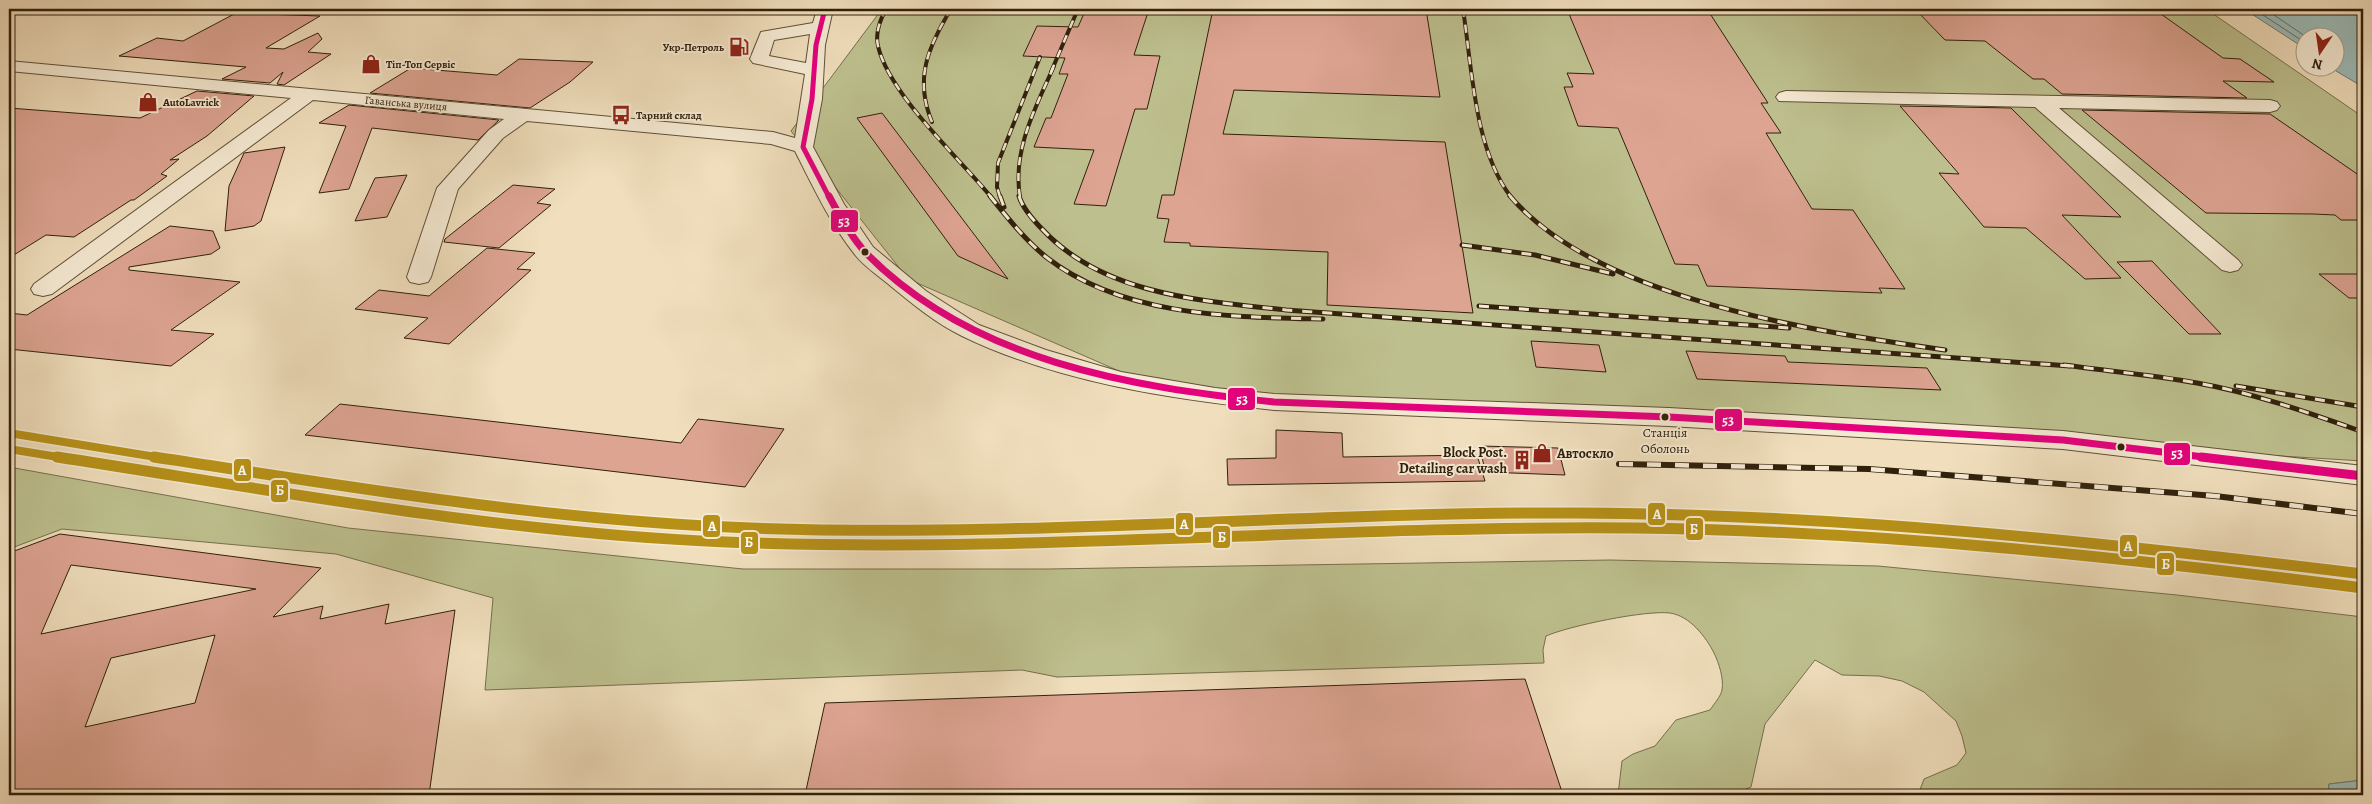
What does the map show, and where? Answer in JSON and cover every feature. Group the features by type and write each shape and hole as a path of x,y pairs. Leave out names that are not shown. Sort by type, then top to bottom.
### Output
{"street":[{"path":"825,9 812,70 811,103 803,147 833,204 865,252 917,296 970,330 1037,356 1118,380 1215,396 1330,406 1669,417 2063,440 2363,476"},
{"path":"812,70 759,59 767,36 820,27"},
{"name":"Гаванська вулиця","path":"9,66 731,134 779,139 803,147"},
{"path":"9,73 42,69"},
{"path":"43,289 309,94"},
{"path":"1786,97 2270,106"},
{"path":"2040,102 2230,265"},
{"path":"731,134 760,130 781,124 801,113 811,103"},
{"path":"419,277 448,188 496,134 523,114"}],"green space":[{"path":"882,9 2206,9 2294,70 2294,78 2306,78 2363,117 2363,461 1158,388 908,279 791,131"},
{"path":"9,467 348,528 743,569 1048,569 1610,560 1878,566 2177,595 2363,617 2363,780 2329,784 2328,795 1918,795 1924,779 1957,765 1966,753 1956,721 1924,692 1902,681 1879,676 1842,675 1815,660 1765,724 1751,787 1731,795 1618,795 1622,761 1633,754 1655,746 1676,720 1710,710 1721,692 1722,681 1719,666 1707,640 1691,623 1684,618 1670,613 1643,614 1607,620 1546,636 1543,650 1544,663 1057,677 1022,670 485,690 493,598 336,554 62,529 9,549"}],"water":[{"path":"2244,9 2363,9 2363,87 2344,76 2344,28 2294,28 2294,42"},
{"path":"2363,780 2363,795 2328,795 2329,784"}],"building":[{"path":"1086,9 1149,9 1134,55 1160,56 1147,109 1135,109 1106,206 1074,204 1094,150 1034,147 1046,118 1051,118 1068,74 1059,74 1065,58 1023,56 1037,26 1078,27"},
{"path":"1213,9 1426,9 1440,97 1234,90 1223,134 1445,142 1473,313 1327,305 1328,252 1190,246 1190,243 1164,242 1169,219 1157,218 1162,195 1174,195"},
{"path":"1567,9 1707,9 1768,103 1761,103 1781,133 1766,133 1812,209 1853,210 1905,289 1879,288 1882,293 1707,286 1698,265 1675,264 1618,128 1578,126 1564,87 1573,87 1567,73 1594,74"},
{"path":"1915,9 2154,9 2223,58 2240,59 2274,82 2223,81 2247,98 2062,94 2044,79 2033,79 1985,41 1945,40"},
{"path":"236,13 320,16 266,48 284,49 318,33 322,39 308,52 331,54 284,85 277,84 283,72 270,83 222,79 246,67 119,56 157,38 183,41"},
{"path":"519,59 593,62 570,82 530,108 370,93 411,68 497,75"},
{"path":"197,91 254,96 207,136 170,160 179,159 161,174 167,176 134,200 131,200 74,237 46,235 9,258 9,108 140,118"},
{"path":"349,105 499,120 478,140 372,128 349,189 319,193 346,126 319,123"},
{"path":"1900,106 2011,108 2121,217 2062,215 2121,278 2085,279 2026,228 1984,227 1939,173 1959,174"},
{"path":"2082,110 2270,114 2363,178 2363,220 2341,220 2335,215 2313,214 2206,213"},
{"path":"882,113 1008,279 958,256 857,118"},
{"path":"285,147 261,221 254,226 225,231 229,186 244,153"},
{"path":"407,175 387,217 355,221 375,178"},
{"path":"513,185 555,189 537,203 551,205 499,248 444,242 445,239"},
{"path":"170,226 213,231 220,248 211,254 129,267 129,270 240,282 171,330 214,334 171,366 9,349 9,313 27,315"},
{"path":"487,248 535,253 517,269 531,270 449,344 404,338 428,318 355,309 379,290 429,296"},
{"path":"2152,261 2221,334 2189,334 2117,262"},
{"path":"2319,274 2363,274 2363,298 2349,298"},
{"path":"1531,341 1599,345 1606,372 1536,367"},
{"path":"1686,351 1785,356 1788,362 1927,368 1941,390 1697,379"},
{"path":"340,404 681,443 698,419 784,429 745,487 305,435"},
{"path":"1276,430 1342,433 1343,457 1477,455 1485,481 1228,485 1227,459 1276,458"},
{"name":"Block Post. Detailing car wash","path":"1480,446 1558,448 1565,475 1485,472"},
{"path":"60,534 321,568 273,617 323,606 320,619 389,604 385,624 455,610 429,795 9,795 9,553","holes":["71,565 256,589 41,634","215,635 195,703 85,727 111,658"]},
{"path":"1525,679 1563,795 805,795 825,703"}],"railway":[{"path":"886,9 880,22 877,36 878,46 885,65 910,105 991,197"},
{"path":"932,122 924,92 926,64 930,50 951,9"},
{"path":"1051,72 1078,9"},
{"path":"1463,9 1476,107 1482,132 1489,156 1499,178 1511,197"},
{"path":"1000,197 997,187 998,163 1040,57"},
{"path":"1020,197 1018,180 1022,146 1033,113 1054,66"},
{"path":"990,196 1009,220 1046,257 1076,277 1109,292 1179,310 1252,317 1323,319"},
{"path":"1000,196 1004,207"},
{"path":"1019,196 1026,210 1043,230 1068,252 1095,269 1125,282 1188,298 1286,310 2070,366"},
{"path":"1511,197 1548,231 1597,261 1652,285 1712,305 1774,321 1835,333 1945,350"},
{"path":"1462,245 1535,255 1613,274"},
{"path":"1479,306 1789,328"},
{"path":"2064,365 2218,387 2281,404 2363,432"},
{"path":"2236,386 2363,407"},
{"path":"1619,464 1869,469 2215,496 2363,514"}],"transit line":[{"name":"53","path":"825,9 816,45 812,99 803,147 833,204 865,252 917,296 970,330 1037,356 1118,380 1215,396 1274,402 1669,417 2063,440 2363,476"},
{"name":"A","path":"9,433 173,460 441,499 647,522 751,528 956,530 1468,514 1670,514 1769,517 1968,531 2166,550 2363,574"},
{"name":"Б","path":"9,449 461,517 567,530 674,539 840,545 1066,542 1517,528 1722,530 1906,539 2089,555 2363,588"}],"place":[{"name":"Укр-Петроль","path":"739,47"},
{"name":"Тіп-Топ Сервіс","path":"371,64"},
{"name":"AutoLavrick","path":"148,102"},
{"name":"Тарний склад","path":"621,115"},
{"name":"Cтанція Оболонь","path":"1665,417"},
{"name":"Автоскло","path":"1542,453"},
{"name":"Block Post. Detailing car wash","path":"1522,460"}]}
